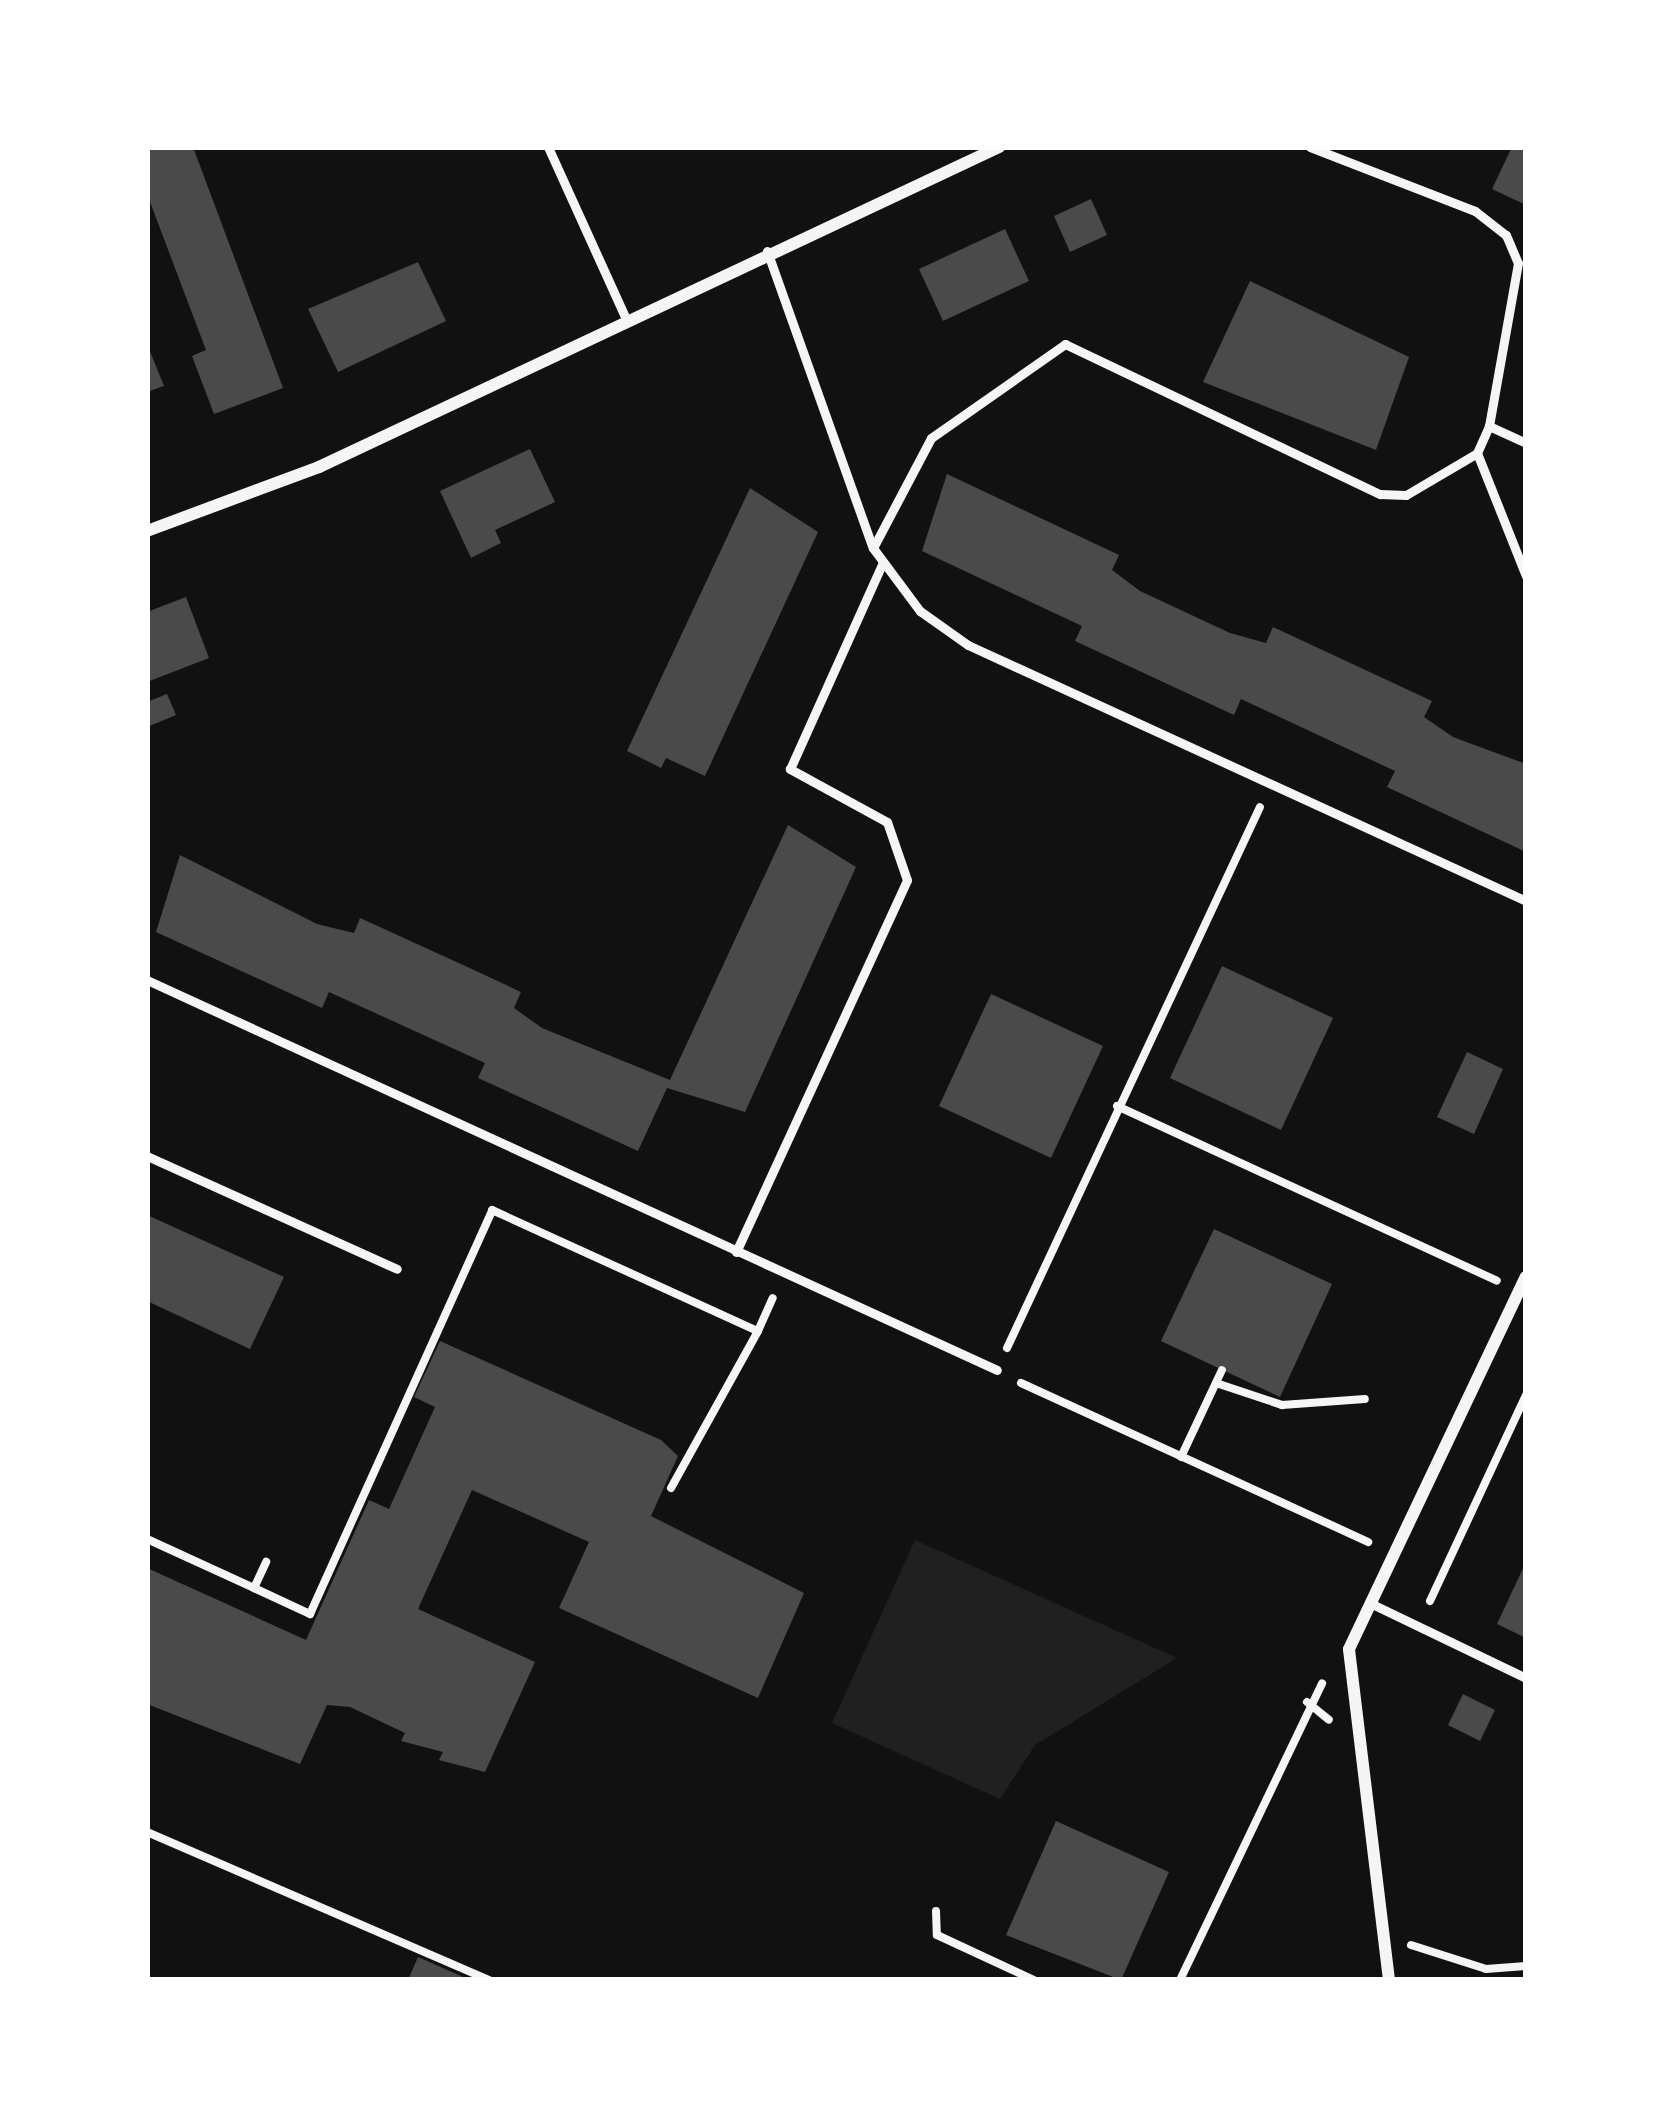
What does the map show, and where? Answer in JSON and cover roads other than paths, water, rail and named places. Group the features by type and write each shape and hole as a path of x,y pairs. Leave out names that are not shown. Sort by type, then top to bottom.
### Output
{"street":[{"path":"147,531 319,467 767,251 999,147"},
{"path":"1389,1980 1349,1648 1526,1277"}],"lane":[{"path":"548,147 626,319"},
{"path":"873,548 931,438 1065,344 1381,494 1406,495 1478,453 1489,426 1518,263 1507,235 1475,211 1310,147"},
{"path":"767,251 873,548 882,564 968,644 1526,902"},
{"path":"1489,426 1526,442"},
{"path":"1478,453 1526,576"},
{"path":"736,1252 907,880 887,821 790,770 882,564"},
{"path":"147,980 997,1370"},
{"path":"147,1156 397,1268"},
{"path":"1370,1603 1526,1678"}]}
